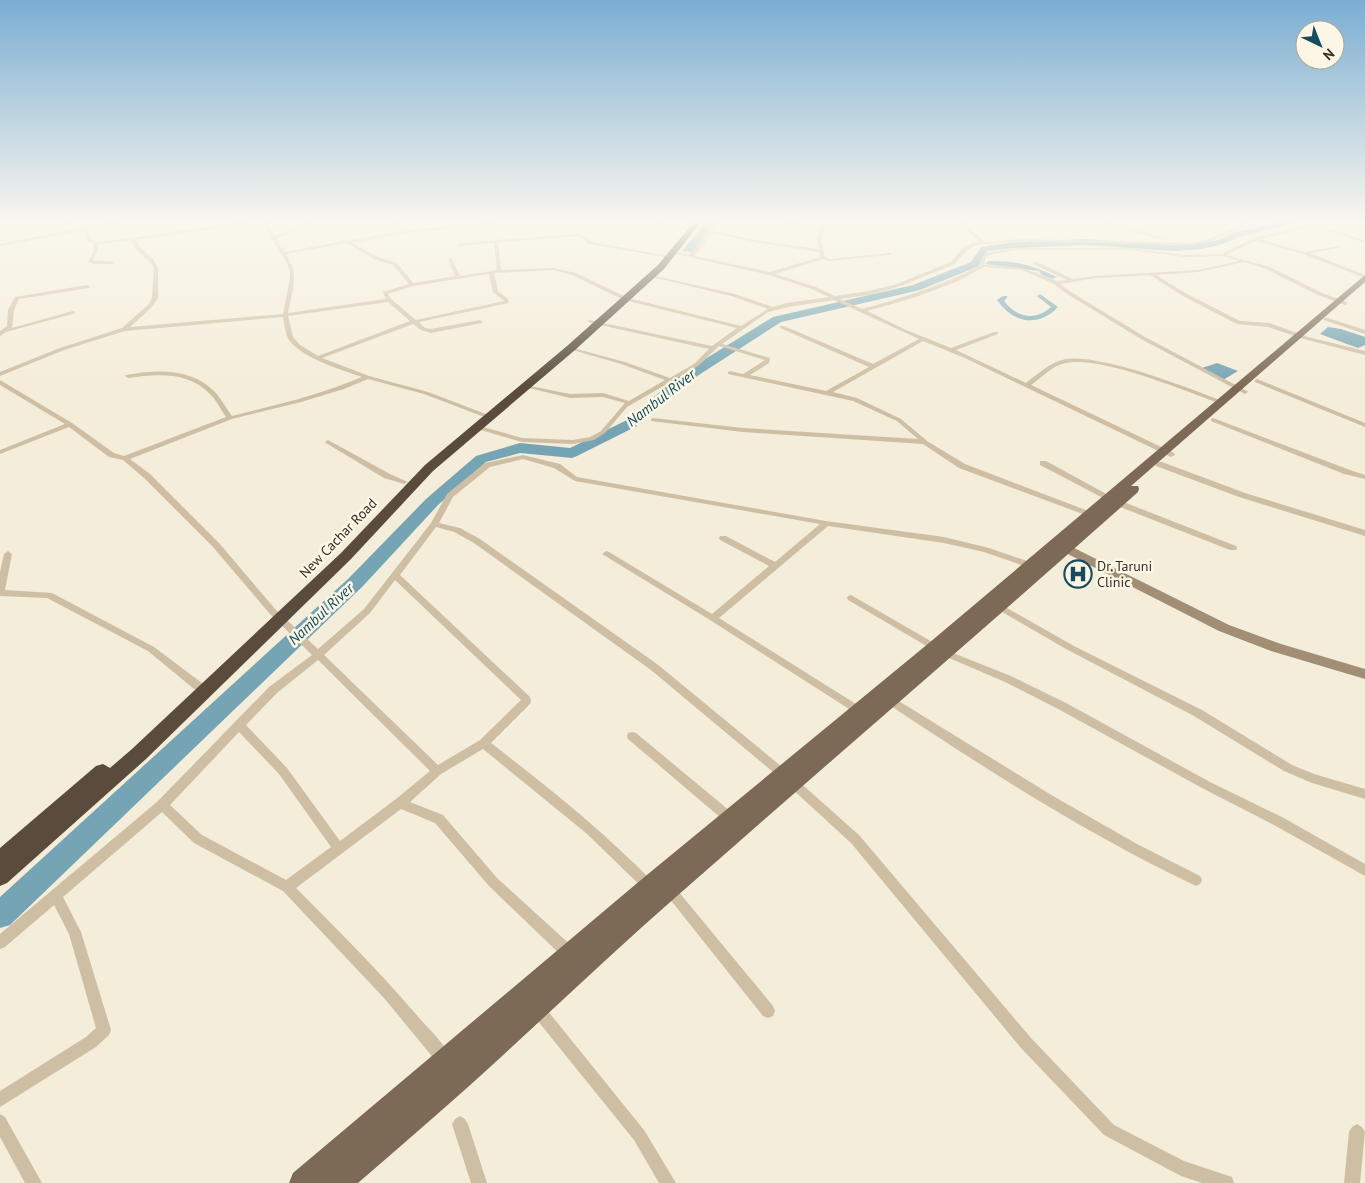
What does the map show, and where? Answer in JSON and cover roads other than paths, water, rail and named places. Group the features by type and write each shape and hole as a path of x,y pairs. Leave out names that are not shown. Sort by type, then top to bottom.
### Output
{"highway":[{"name":"New Cachar Road","path":"0,862 132,748 198,686 346,556 428,468 482,419 527,386 645,277"},
{"name":"New Cachar Road","path":"623,297 648,277"},
{"name":"New Cachar Road","path":"0,876 151,743 278,616 404,482 562,353"}],"main road":[{"path":"1164,456 1213,420 1246,387 1364,282"},
{"path":"1302,336 1326,319 1341,302"},
{"path":"863,714 889,700 1030,565 1061,545 1164,456 1220,402 1246,387"},
{"path":"337,1183 458,1079 536,1007 577,960 649,886 736,823 940,650 1000,607 1061,545 1088,514 1113,500"},
{"path":"303,1183 446,1062 669,889 736,823"}],"street":[{"path":"124,329 151,305 155,298 156,277"},
{"path":"292,277 285,315 290,337 298,346 318,358 367,377 426,393 522,440 580,442 600,435 619,411 696,365 718,346 773,308"},
{"path":"406,277 412,284"},
{"path":"457,277 412,284 386,291 385,294 389,300 422,329 432,331 480,322"},
{"path":"318,358 413,322 506,302 496,292 492,277"},
{"path":"581,277 623,297 743,328"},
{"path":"655,277 733,295 773,308 839,300 885,290 919,277"},
{"path":"779,277 839,300 1027,385 1242,495 1365,533"},
{"path":"861,310 911,297 963,277"},
{"path":"1042,277 1056,283 1069,293 1143,338 1246,387 1365,425"},
{"path":"1065,277 1071,280"},
{"path":"1056,283 1108,277"},
{"path":"1156,277 1184,295 1239,323 1265,324 1365,353"},
{"path":"1288,277 1341,302"},
{"path":"8,331 11,310 17,298 87,287"},
{"path":"0,374 62,349 124,329 285,315 389,300"},
{"path":"0,334 73,313"},
{"path":"1326,319 1365,332"},
{"path":"595,322 733,348 768,359 767,362 744,376"},
{"path":"782,327 872,366"},
{"path":"951,350 996,332"},
{"path":"827,392 923,338"},
{"path":"562,353 623,363 670,380"},
{"path":"1027,385 1062,362 1083,360 1108,366 1220,402"},
{"path":"128,376 165,372 180,374 210,390 230,418"},
{"path":"730,373 855,399 889,414 950,460 972,471 1088,514"},
{"path":"126,458 230,418 299,402 342,388 367,377"},
{"path":"0,382 70,424 112,455 126,458 147,476 216,545 278,616 437,771"},
{"path":"527,386 570,396 603,395 630,403"},
{"path":"653,420 743,430 925,442"},
{"path":"1213,420 1347,472 1365,477"},
{"path":"0,452 70,424"},
{"path":"328,442 387,476 404,482"},
{"path":"0,942 162,805 274,690 367,612 434,524 450,496 488,464 523,457 557,466 575,479 826,523 960,543 1030,565"},
{"path":"1043,464 1113,500 1233,548"},
{"path":"713,618 826,523"},
{"path":"434,524 457,530 477,541 646,662 788,779 855,839 1026,1043 1109,1130 1181,1168 1226,1183"},
{"path":"723,538 774,565"},
{"path":"1061,545 1226,629 1264,644 1365,674"},
{"path":"8,554 0,593 49,595 151,649 198,686"},
{"path":"606,554 713,618 863,714"},
{"path":"287,887 400,803 437,771 484,743 526,701 525,697 395,575"},
{"path":"851,598 940,650 1064,707 1206,785 1278,821 1365,870"},
{"path":"1000,607 1069,647 1198,713 1288,768 1312,778 1365,794"},
{"path":"889,700 961,747 1047,799 1154,860 1196,880"},
{"path":"239,725 283,771 338,848"},
{"path":"632,736 736,823"},
{"path":"484,743 559,802 633,869 649,886"},
{"path":"400,803 439,819 493,882 577,960"},
{"path":"162,805 198,838 287,887 354,954 446,1062"},
{"path":"669,889 768,1011"},
{"path":"0,1100 91,1042 104,1030 75,932 56,895"},
{"path":"536,1007 639,1135 668,1183"},
{"path":"0,1122 34,1183"},
{"path":"460,1124 479,1183"},
{"path":"1352,1183 1357,1132"}],"water":[{"path":"1328,327 1365,337 1365,345 1358,348 1320,334"},
{"path":"1217,363 1238,371 1223,380 1199,369"}],"waterway":[{"name":"Nambul River","path":"0,915 356,582 432,502 481,459 520,448 572,453 632,423 686,377 777,319 916,288 943,277"},
{"path":"1005,297 1000,300 1014,314 1033,319 1046,315 1055,307 1040,296"}],"place":[{"name":"Dr. Taruni Clinic","path":"1078,574"}]}
